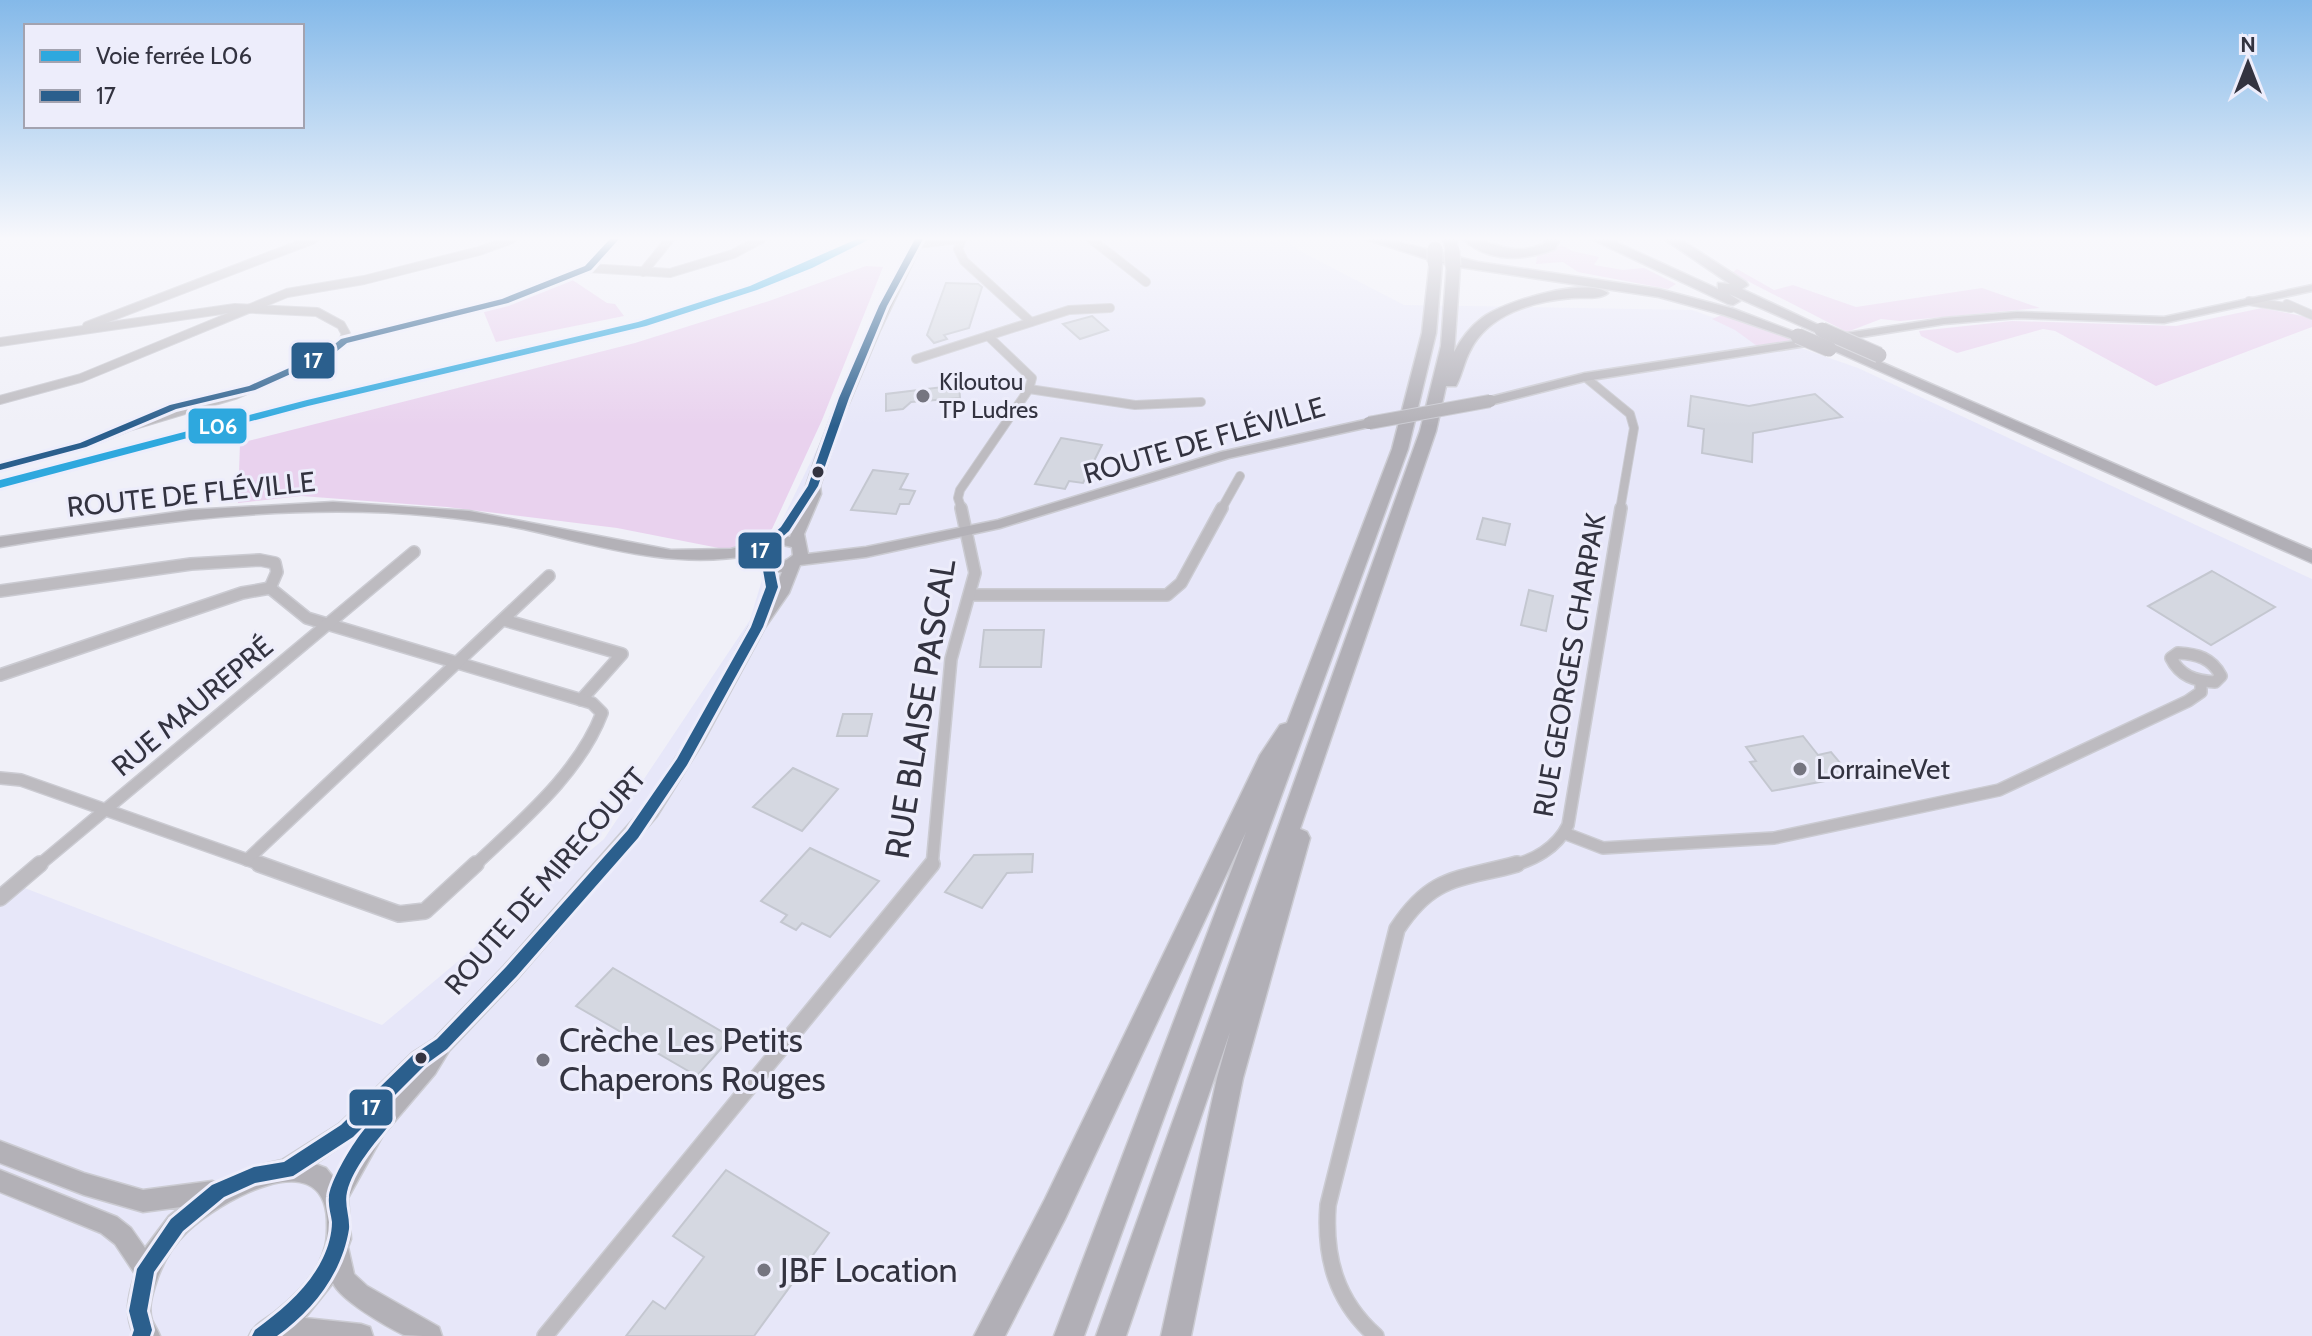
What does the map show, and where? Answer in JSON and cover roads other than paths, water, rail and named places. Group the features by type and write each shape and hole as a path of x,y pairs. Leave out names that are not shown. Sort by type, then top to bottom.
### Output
{"highway":[{"path":"1069,1336 1404,435 1429,343 1434,301"},
{"path":"1111,1336 1434,405 1448,346 1450,301"},
{"path":"1434,405 1449,389 1470,337 1484,324 1517,306 1536,301"},
{"path":"1688,301 1707,304"},
{"path":"1693,301 1802,335"},
{"path":"1730,301 2312,557"},
{"path":"1761,301 1825,329"},
{"path":"1772,301 1879,355 2312,545"},
{"path":"989,1336 1062,1195 1271,755 1301,712"},
{"path":"1176,1336 1230,1078 1299,838 1310,766"}],"street":[{"path":"75,333 155,301"},
{"path":"0,400 81,378 267,301"},
{"path":"0,467 83,445 128,427 252,388 328,354 344,341 504,301"},
{"name":"ROUTE DE MIRECOURT","path":"757,627 772,587 765,555 813,486 844,398 886,301"},
{"path":"1009,301 1031,322"},
{"name":"ROUTE DE FLÉVILLE","path":"797,553 866,552 968,531 1037,515 1238,452 1589,380 1961,319 2044,315 2164,320 2247,301"},
{"path":"2277,301 2312,315"},
{"path":"916,359 1069,310 1110,308"},
{"path":"0,342 224,309 320,312 344,329 344,341"},
{"path":"988,336 1032,378 1029,389 1135,405 1201,402"},
{"name":"RUE GEORGES CHARPAK","path":"1376,1336 1357,1317 1336,1284 1326,1246 1328,1205 1397,929 1409,910 1423,895 1442,883 1526,863 1564,833 1573,797 1634,428 1630,414 1589,380"},
{"name":"RUE BLAISE PASCAL","path":"545,1336 932,866 951,659 976,564 958,498 960,490 1029,389"},
{"path":"970,595 1167,595 1181,583 1240,476"},
{"name":"ROUTE DE MIRECOURT","path":"287,1170 347,1131 419,1060 442,1044 511,972 651,811 697,738 757,627 781,593 797,553 798,531 814,494 813,486"},
{"name":"ROUTE DE FLÉVILLE","path":"0,542 251,509 338,506 490,519 707,562 765,555"},
{"name":"RUE MAUREPRÉ","path":"0,898 414,552"},
{"path":"765,555 797,553"},
{"path":"765,555 797,553"},
{"path":"0,591 257,558 275,563 277,572 270,588"},
{"path":"247,860 549,576"},
{"path":"0,778 21,780 399,914 425,911 437,903 573,763 601,718 599,708 581,700 327,625 294,610 270,588"},
{"path":"0,675 242,593 270,588"},
{"path":"504,620 622,654 581,700"},
{"path":"1564,833 1603,848 1765,839 1999,790 2188,701 2201,692 2201,682"},
{"name":"ROUTE DE MIRECOURT","path":"336,1197 375,1128 428,1067 442,1044"},
{"path":"0,1152 84,1184 143,1201 218,1191"},
{"path":"144,1334 138,1311 146,1269 177,1225 218,1191 254,1175 287,1170 317,1177 336,1197 342,1220 337,1248 324,1276 304,1303 269,1331"},
{"path":"0,1181 109,1225 123,1236 146,1269"},
{"path":"337,1248 344,1281 359,1294 430,1336"},
{"path":"269,1331 361,1336"}],"rail line":[{"name":"L06","path":"0,484 307,403 586,339 714,301"}],"place":[{"name":"Kiloutou TP Ludres","path":"923,396"},
{"name":"LorraineVet","path":"1800,769"},
{"name":"Crèche Les Petits Chaperons Rouges","path":"543,1060"},
{"name":"JBF Location","path":"764,1270"}]}
